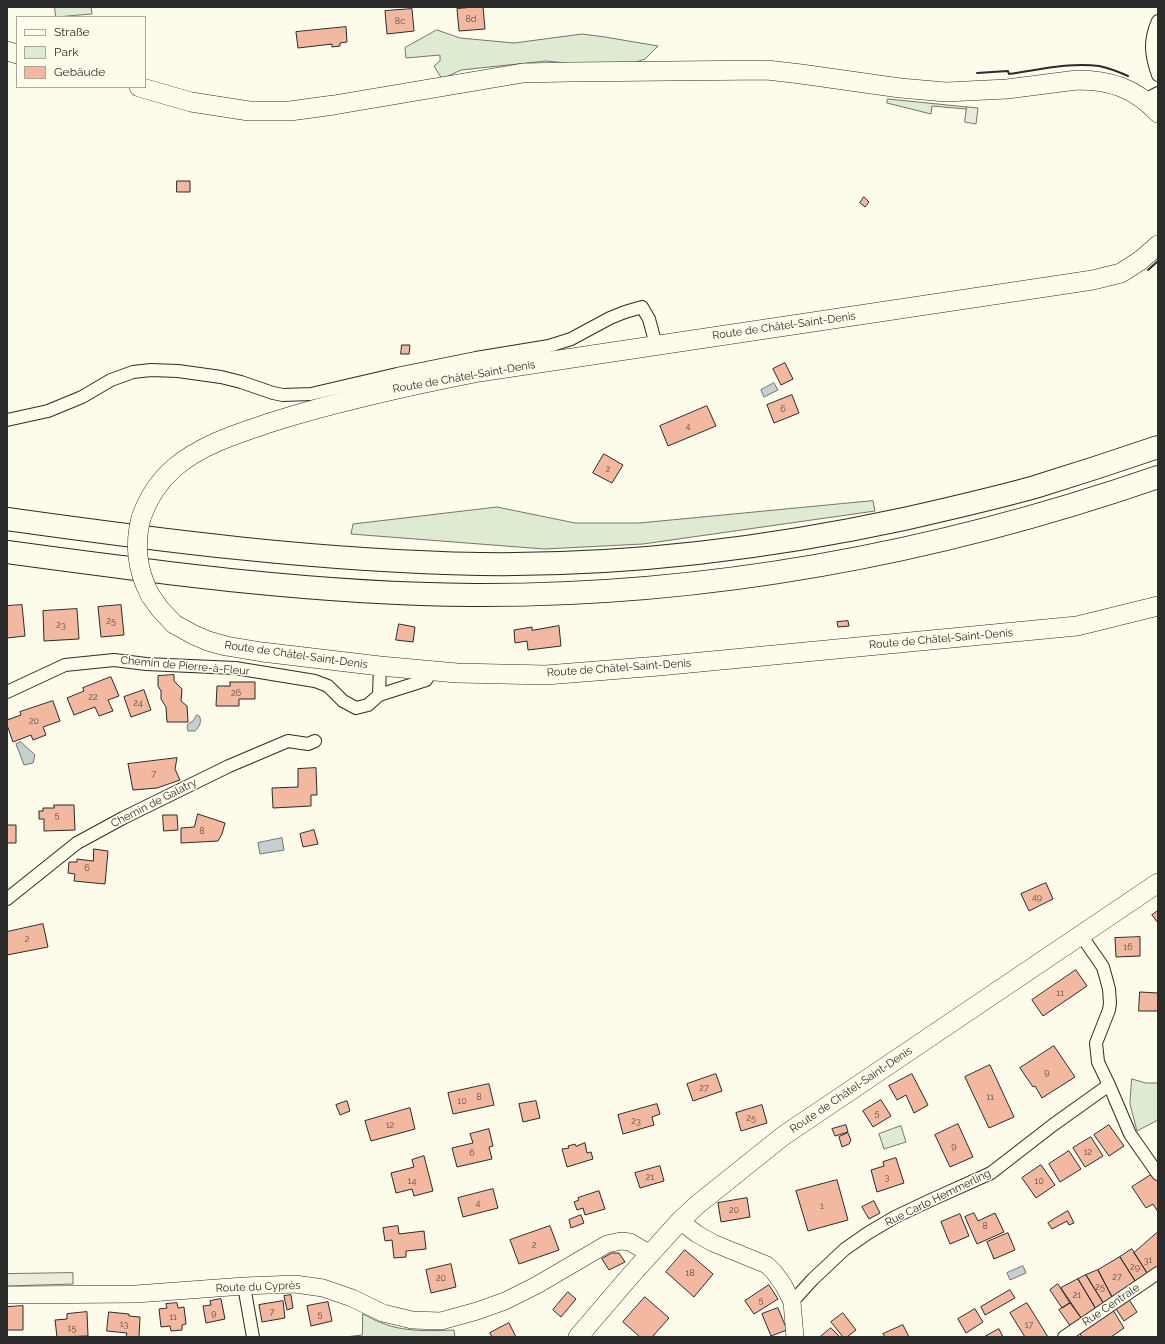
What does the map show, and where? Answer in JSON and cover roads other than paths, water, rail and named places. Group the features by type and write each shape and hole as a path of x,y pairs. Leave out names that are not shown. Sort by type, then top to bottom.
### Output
{"highway":[{"path":"7,519 195,544 338,558 481,564 625,559 768,544 869,526 940,511 1033,487 1158,447"},
{"path":"7,552 216,578 370,592 473,595 626,590 678,585 820,566 931,543 1001,526 1079,503 1158,477"}],"main road":[{"path":"142,88 191,102 249,111 284,111 334,105 523,73 767,70 900,88 946,92 987,90 1077,80 1092,80 1109,82 1126,88 1154,102"},
{"name":"Route de Châtel-Saint-Denis","path":"1158,245 1142,260 1121,273 1093,280 479,372 325,406 243,432 200,450 174,468 156,486 150,497 141,518 137,553 142,576 150,595 160,609 174,624 208,641 226,646 262,652 380,666 457,673 546,674 659,666 1077,626 1158,606"},
{"name":"Route de Châtel-Saint-Denis","path":"578,1337 680,1221 783,1136 1158,883"}],"street":[{"path":"1158,21 1154,29 1151,48 1152,58 1158,75"},
{"path":"7,420 48,411 82,397 111,380 133,372 151,370 178,371 221,377 278,394 311,394 397,374 476,358 549,346 584,333 624,312 642,307 649,319 656,346"},
{"name":"Chemin de Pierre-à-Fleur","path":"7,692 65,665 114,660 154,665 234,668 315,681 328,686 343,701 356,708 368,705 379,695 426,680 431,670"},
{"path":"379,695 380,666"},
{"name":"Chemin de Galatry","path":"7,899 77,843 123,818 229,766 288,740 308,744 315,741"},
{"path":"1081,935 1103,968 1109,988 1109,1010 1096,1043 1098,1062 1130,1134 1158,1174"},
{"name":"Rue Carlo Hemmerling","path":"792,1302 813,1279 845,1249 862,1237 895,1217 991,1173 1109,1085"},
{"path":"680,1221 697,1234 713,1243 767,1265 774,1272 784,1286 792,1302 795,1337"},
{"name":"Route du Cyprès","path":"7,1296 136,1294 244,1286 295,1284 323,1288 352,1298 383,1313 412,1320 441,1321 477,1311 505,1300 537,1285 607,1244 621,1241 630,1242 650,1254"},
{"name":"Rue Centrale","path":"1071,1335 1158,1273"},
{"path":"244,1286 253,1337"}]}
